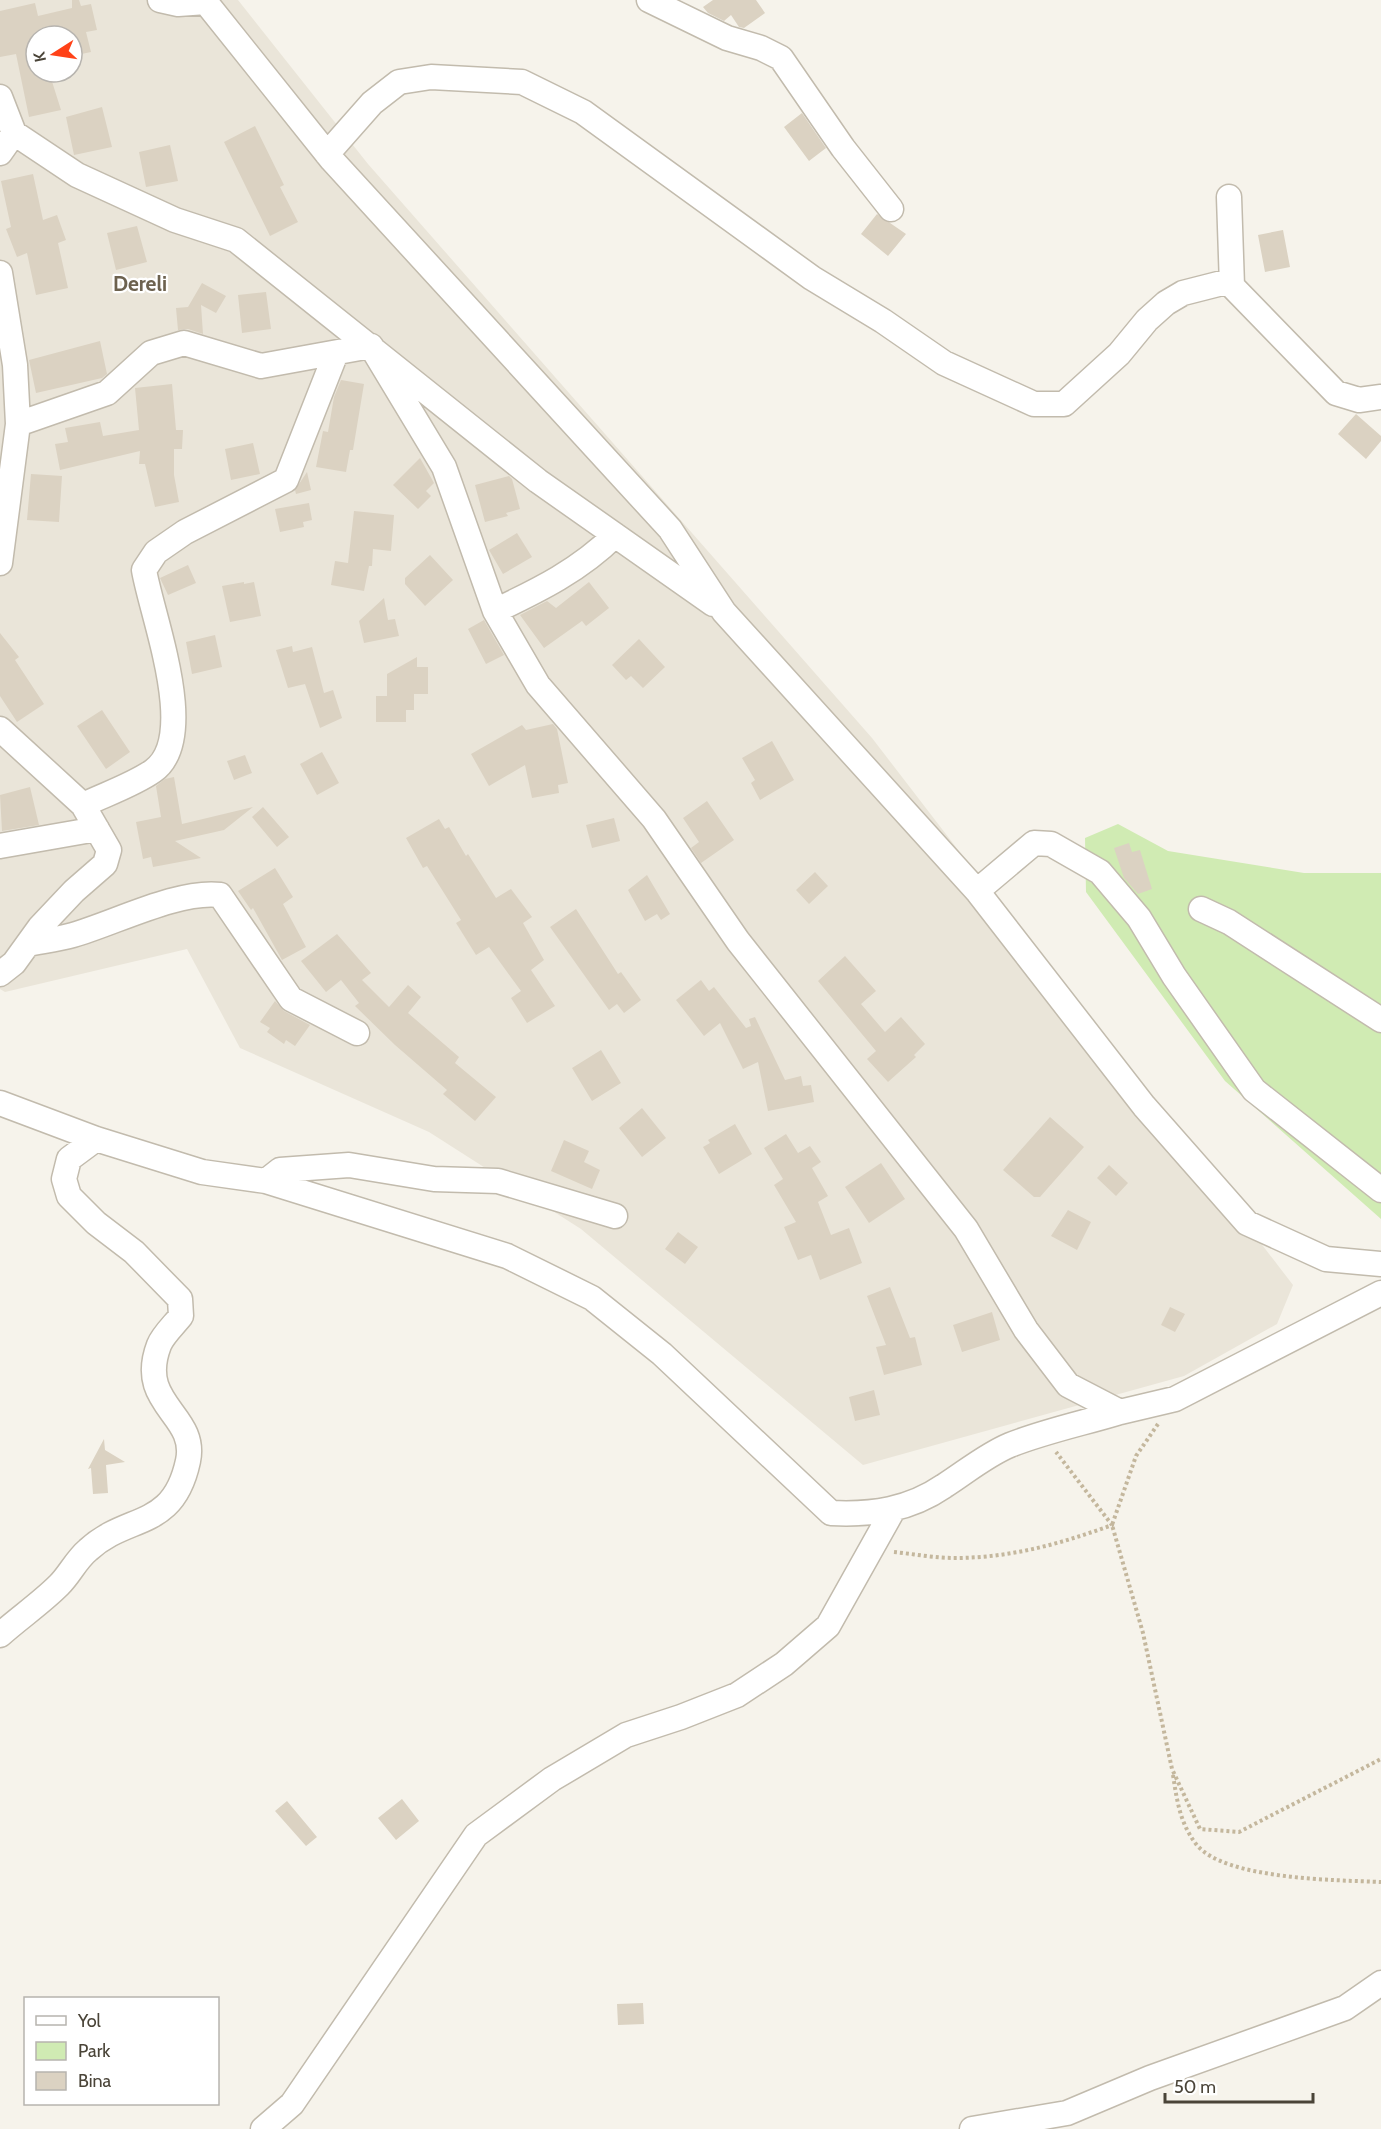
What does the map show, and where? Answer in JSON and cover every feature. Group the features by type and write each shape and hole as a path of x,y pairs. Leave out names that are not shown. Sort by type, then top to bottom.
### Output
{"street":[{"path":"160,0 178,4 205,1 327,154 670,529 724,612 977,891 1144,1106 1247,1223 1326,1259 1381,1264"},
{"path":"649,0 727,38 761,48 781,58 843,148 891,208"},
{"path":"327,154 372,103 399,82 431,77 522,81 583,112 812,278 883,321 944,363 1034,404 1064,404 1112,361 1147,320 1166,303 1183,293 1230,281"},
{"path":"0,97 14,133 77,175 175,220 236,240 538,481 724,612"},
{"path":"0,153 14,133"},
{"path":"1229,197 1230,281 1239,294 1336,393 1359,400 1381,397"},
{"path":"0,273 15,365 18,424 0,563"},
{"path":"18,424 107,393 151,353 183,344 261,366 371,346"},
{"path":"371,346 444,466 495,611 538,685 654,819 738,941 966,1229 1026,1330 1068,1385 1120,1412"},
{"path":"83,805 154,770 169,752 175,730 169,672 144,570 156,552 185,532 286,480 336,353"},
{"path":"495,611 555,583 598,552 615,534"},
{"path":"0,729 83,805 109,850 105,864 74,891 10,959"},
{"path":"0,846 97,829"},
{"path":"977,891 1034,843 1051,844 1100,872 1139,918 1174,976 1254,1090 1381,1190"},
{"path":"10,959 165,903 210,894 220,895 291,999 357,1033"},
{"path":"1201,909 1229,922 1381,1020"},
{"path":"0,1103 96,1139 202,1172 266,1181 507,1256 592,1298 662,1354 831,1513 862,1514 894,1510 942,1487 974,1464 1010,1445 1120,1412 1175,1399 1381,1293"},
{"path":"0,1635 60,1584 89,1548 125,1528 155,1516 174,1498 188,1461 188,1434 161,1399 152,1375 160,1344 181,1316 180,1299 134,1252 96,1223 69,1196 64,1179 69,1159 96,1139"},
{"path":"266,1181 280,1170 349,1165 434,1179 498,1181 615,1216"},
{"path":"263,2129 292,2104 476,1835 552,1779 626,1735 737,1695 784,1664 828,1626 894,1510"},
{"path":"972,2129 1067,2113 1150,2078 1345,2008 1381,1983"}],"path":[{"path":"1112,1525 1137,1456 1175,1399"},
{"path":"1043,1435 1112,1525 1143,1633 1172,1769 1179,1815 1197,1846 1250,1872 1314,1879 1381,1882"},
{"path":"871,1551 953,1558 998,1556 1043,1548 1112,1525"},
{"path":"1172,1769 1200,1829 1239,1832 1381,1759"}],"shaded area":[{"path":"0,0 238,0 368,164 872,738 1293,1285 1277,1324 1184,1376 863,1465 581,1229 429,1132 240,1048 187,949 5,992 0,989"}],"green space":[{"path":"1118,824 1168,851 1304,873 1381,873 1381,1219 1225,1081 1086,892 1085,838"}],"building":[{"path":"72,0 79,0 81,6 91,4 97,30 86,32 91,52 84,53 84,24 24,24 24,84 53,84 61,110 29,117 16,54 0,57 0,11 35,3 38,16 72,8"},
{"path":"713,0 756,0 765,13 744,28 739,27 731,15 724,21 708,13 703,7"},
{"path":"102,107 112,147 74,155 66,117"},
{"path":"802,113 826,148 809,161 784,127"},
{"path":"255,126 284,185 280,187 298,222 270,236 224,142"},
{"path":"170,145 178,181 146,187 139,152"},
{"path":"33,174 43,220 57,215 66,240 58,243 68,288 36,295 27,253 17,257 6,229 11,227 1,181"},
{"path":"877,214 906,234 888,256 861,234"},
{"path":"137,226 147,262 116,270 107,233"},
{"path":"1283,230 1290,267 1265,272 1258,235"},
{"path":"202,283 226,296 216,313 201,305 203,334 188,329 178,330 176,308 188,307"},
{"path":"266,292 271,329 242,333 238,295"},
{"path":"100,341 107,374 102,378 36,393 29,360"},
{"path":"341,380 364,384 353,450 350,450 346,472 316,467 323,431 328,432 334,397"},
{"path":"172,384 176,430 183,430 182,449 174,449 174,475 179,502 155,507 145,464 139,464 140,451 60,470 55,444 68,442 65,428 100,422 103,436 139,430 135,388"},
{"path":"1356,414 1381,436 1381,441 1366,459 1338,434"},
{"path":"253,443 260,474 231,480 225,449"},
{"path":"420,458 434,483 426,491 431,496 418,509 393,485"},
{"path":"307,472 311,490 296,494 295,490"},
{"path":"31,474 62,476 59,522 27,520"},
{"path":"509,476 512,479 520,509 506,513 508,516 485,522 475,485"},
{"path":"309,503 312,520 303,522 304,527 280,532 275,509"},
{"path":"354,511 394,515 391,551 373,549 372,566 369,566 364,591 331,585 335,561 348,563"},
{"path":"517,533 532,557 503,574 489,550"},
{"path":"430,555 453,580 425,606 405,584 405,578"},
{"path":"188,565 196,583 168,595 160,578"},
{"path":"244,582 244,584 254,582 261,616 230,622 222,586"},
{"path":"589,582 609,608 586,626 582,621 544,648 520,615 547,601 556,608"},
{"path":"384,598 388,620 395,619 399,636 364,643 359,621"},
{"path":"484,620 504,655 486,664 468,629"},
{"path":"0,633 19,657 15,660 44,704 17,722 0,696"},
{"path":"215,635 222,667 192,674 186,642"},
{"path":"639,639 665,667 643,688 631,676 626,680 612,665"},
{"path":"292,646 293,652 312,647 324,693 333,690 342,718 320,728 305,684 288,688 276,650"},
{"path":"417,657 417,667 428,667 428,694 414,694 414,710 406,710 406,722 376,722 376,696 387,696 387,674"},
{"path":"102,710 130,752 106,769 77,726"},
{"path":"553,724 557,729 568,783 558,785 559,793 532,798 525,765 489,786 471,754 522,725 526,730"},
{"path":"772,741 794,780 760,800 751,783 755,780 742,758"},
{"path":"322,752 339,783 317,795 300,764"},
{"path":"245,755 252,773 234,780 227,761"},
{"path":"174,777 182,824 253,807 224,830 175,841 201,858 153,867 151,857 143,859 136,822 161,817 156,786 165,779"},
{"path":"30,787 39,825 2,831 0,795"},
{"path":"707,801 734,840 701,863 691,848 699,842 683,818"},
{"path":"263,807 289,837 277,847 252,817"},
{"path":"614,818 620,841 592,848 586,825"},
{"path":"439,819 445,829 449,827 466,856 468,854 496,898 511,889 532,917 523,923 544,960 531,970 555,1006 527,1023 511,998 521,991 489,947 476,955 456,923 461,920 427,866 423,868 406,838"},
{"path":"1129,843 1132,852 1140,850 1152,889 1138,894 1124,878 1114,848"},
{"path":"275,868 293,897 283,904 306,947 282,960 253,908 251,910 238,891"},
{"path":"815,872 828,886 809,904 796,890"},
{"path":"647,875 670,914 661,920 657,914 645,921 628,890"},
{"path":"576,909 618,974 621,972 641,1000 624,1013 617,1004 609,1010 550,927"},
{"path":"337,934 371,973 362,980 389,1007 408,985 421,997 408,1013 459,1057 455,1063 496,1097 475,1121 443,1094 447,1090 395,1045 355,1006 359,1003 341,980 326,992 301,961"},
{"path":"845,956 876,991 861,1004 885,1032 901,1017 925,1044 914,1055 916,1057 888,1082 867,1059 876,1051 818,981"},
{"path":"701,980 709,991 714,987 746,1028 751,1026 749,1019 755,1017 785,1080 801,1076 803,1086 811,1085 814,1102 768,1111 758,1062 743,1069 720,1023 704,1036 676,1000"},
{"path":"275,1001 284,1011 310,1025 295,1046 286,1040 284,1044 267,1032 270,1028 260,1022"},
{"path":"601,1050 621,1083 592,1101 572,1068"},
{"path":"642,1108 666,1138 642,1157 619,1128"},
{"path":"1050,1117 1084,1147 1040,1197 1034,1197 1003,1170"},
{"path":"735,1124 752,1154 719,1174 703,1147 710,1143 708,1140"},
{"path":"786,1134 798,1153 810,1146 821,1162 812,1168 828,1196 818,1202 831,1235 849,1228 862,1263 820,1280 811,1255 798,1260 784,1227 796,1222 774,1185 783,1179 764,1148"},
{"path":"564,1140 589,1151 584,1162 600,1170 592,1189 551,1171"},
{"path":"881,1163 905,1199 869,1223 845,1187"},
{"path":"1109,1165 1128,1183 1116,1196 1097,1178"},
{"path":"1068,1210 1091,1222 1077,1250 1051,1236"},
{"path":"678,1232 698,1247 685,1264 665,1249"},
{"path":"890,1287 910,1338 915,1337 922,1365 884,1375 876,1347 886,1345 867,1296"},
{"path":"1170,1307 1185,1314 1175,1332 1161,1325"},
{"path":"992,1312 1000,1340 962,1352 953,1325"},
{"path":"874,1390 880,1415 855,1421 849,1397"},
{"path":"104,1439 105,1450 125,1462 106,1465 108,1493 93,1494 91,1468 88,1469"},
{"path":"402,1799 419,1821 396,1840 378,1818"},
{"path":"287,1801 317,1837 306,1846 275,1811"},
{"path":"643,2003 644,2024 618,2025 617,2004"}],"district":[{"name":"Dereli","path":"140,283"}]}
